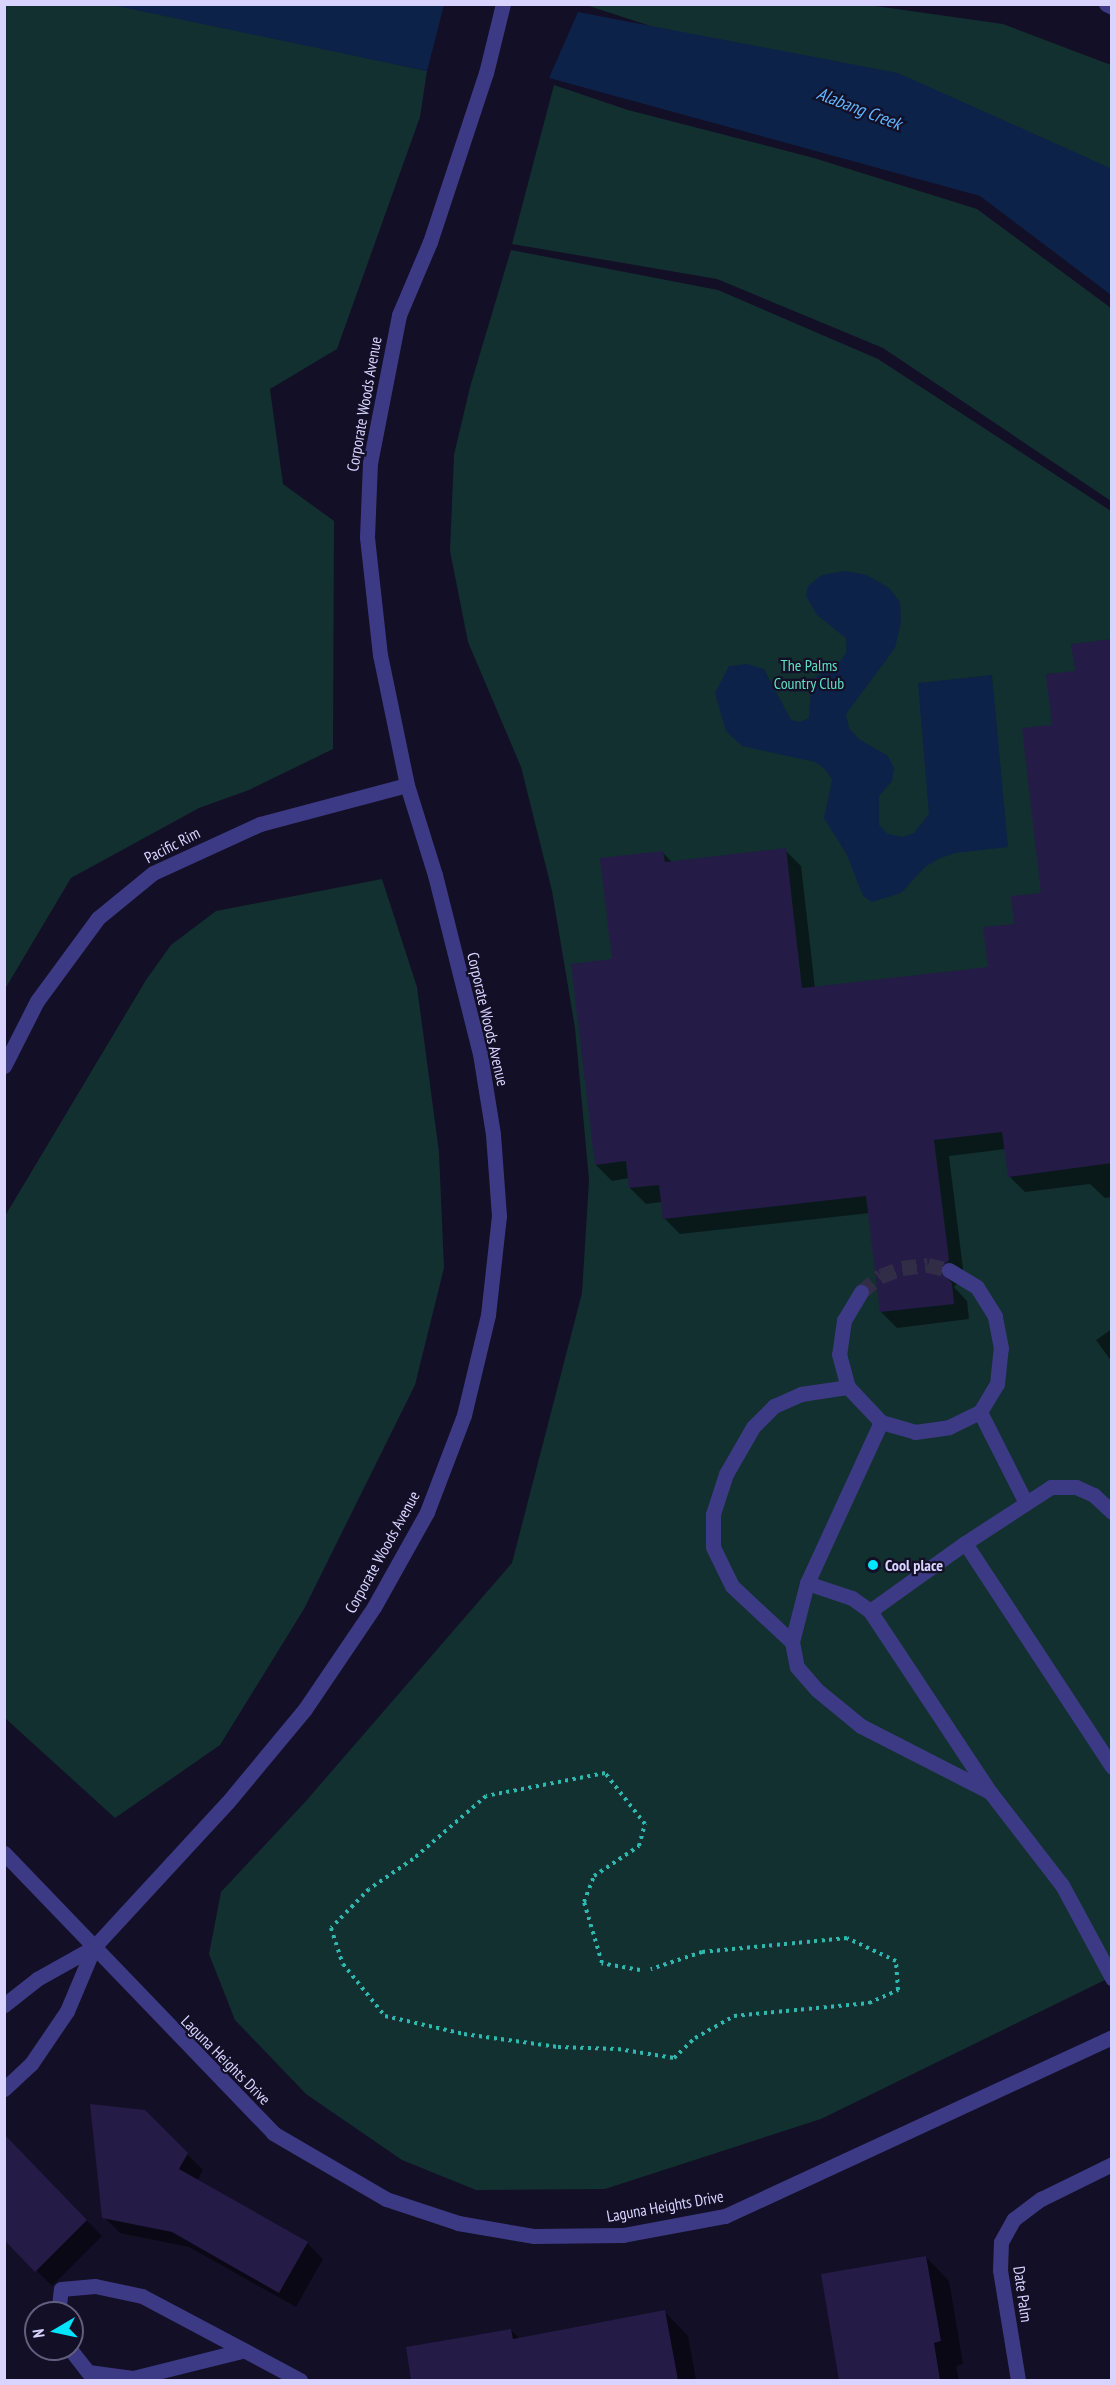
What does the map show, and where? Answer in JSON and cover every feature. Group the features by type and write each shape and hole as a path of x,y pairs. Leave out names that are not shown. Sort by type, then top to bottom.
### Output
{"street":[{"name":"Corporate Woods Avenue","path":"94,1947 227,1803 305,1709 374,1607 427,1512 464,1415 489,1304 499,1216 493,1134 480,1054 435,875 407,785 380,655 367,537 370,464 399,315 430,242 486,73 503,4"},
{"path":"1106,4 1112,7"},
{"name":"Pacific Rim","path":"4,1066 37,1001 98,918 153,873 260,824 407,785"},
{"path":"861,1292 844,1320 839,1354 848,1387 881,1422 915,1432 949,1427 980,1412 997,1384 1001,1348 995,1316 977,1287 949,1270"},
{"path":"792,1642 732,1586 713,1547 713,1514 726,1474 753,1427 774,1406 801,1394 848,1387"},
{"path":"980,1412 1025,1501"},
{"path":"881,1422 807,1582 792,1642 797,1668 817,1690 861,1726 990,1792"},
{"path":"870,1611 965,1542 1051,1486 1076,1487 1094,1495 1112,1512"},
{"path":"965,1542 1112,1767"},
{"path":"807,1582 852,1598 870,1611 990,1792 1062,1886 1112,1977"},
{"name":"Laguna Heights Drive","path":"4,1853 273,2133 386,2199 458,2223 533,2236 623,2235 725,2216 1112,2037"},
{"path":"4,2006 37,1979 94,1947"},
{"path":"4,2089 31,2064 67,2011 94,1947"},
{"name":"Date Palm","path":"1018,2380 1000,2270 1001,2242 1014,2219 1041,2199 1112,2164"},
{"path":"60,2301 61,2289 95,2286 142,2296 241,2351 300,2380"},
{"path":"79,2361 88,2372 133,2378 241,2351"}],"path":[{"path":"640,1970 602,1963 584,1902 594,1876 639,1846 645,1824 605,1773 486,1796 413,1859 369,1889 331,1928 343,1964 385,2016 464,2034 558,2046 618,2049 674,2058 695,2038 734,2016 869,2003 898,1990 896,1961 847,1938 702,1952 651,1969"}],"green space":[{"path":"861,4 1003,24 1111,65 1111,176 586,5"},
{"path":"5,5 123,5 427,71 420,117 337,349 270,389 283,484 334,521 333,749 249,790 199,808 71,878 5,989"},
{"path":"554,85 628,110 814,158 977,209 1111,308 1111,501 883,348 717,279 512,244"},
{"name":"The Palms Country Club","path":"511,250 718,290 878,359 1111,511 1111,1977 821,2119 605,2189 476,2190 402,2160 306,2094 235,2020 209,1954 221,1892 306,1801 512,1563 582,1293 589,1180 575,1028 552,891 521,767 468,642 450,551 454,455 470,387"},
{"path":"382,879 417,987 439,1152 444,1268 415,1385 304,1609 220,1745 115,1818 5,1718 5,1216 146,980 171,945 216,911"}],"water":[{"path":"444,4 427,71 112,5"},
{"name":"Alabang Creek","path":"578,12 898,73 1108,167 1112,170 1111,295 980,196 549,78"},
{"path":"845,571 867,575 889,588 900,602 901,622 895,648 846,714 849,728 859,739 888,756 894,768 892,781 879,796 879,825 888,834 902,837 914,833 929,814 918,683 992,675 1008,847 955,853 938,859 925,867 901,893 872,902 863,896 847,855 824,818 832,780 826,770 815,762 742,746 726,731 715,693 729,666 747,664 764,669 791,720 800,722 809,718 811,686 818,675 835,669 846,653 846,638 817,615 806,596 808,586 822,575"}],"building":[{"path":"1112,639 1112,1163 1008,1177 1002,1132 934,1140 949,1260 939,1270 952,1283 954,1304 880,1312 866,1196 663,1219 659,1185 629,1188 626,1161 595,1165 571,964 612,959 600,858 663,851 665,862 786,848 802,988 988,967 983,927 1014,924 1011,896 1041,893 1022,728 1052,725 1046,674 1075,671 1071,644"},
{"path":"90,2104 145,2110 188,2153 179,2169 308,2242 279,2293 172,2232 102,2218"},
{"path":"4,2134 87,2220 35,2272 4,2240"},
{"path":"926,2256 941,2341 934,2343 940,2380 839,2380 821,2274"},
{"path":"665,2310 678,2380 411,2380 406,2347 511,2329 513,2339"}],"tunnel":[{"path":"861,1292 881,1276 902,1268 928,1265 949,1270"}],"place":[{"name":"Cool place","path":"873,1565"}]}
